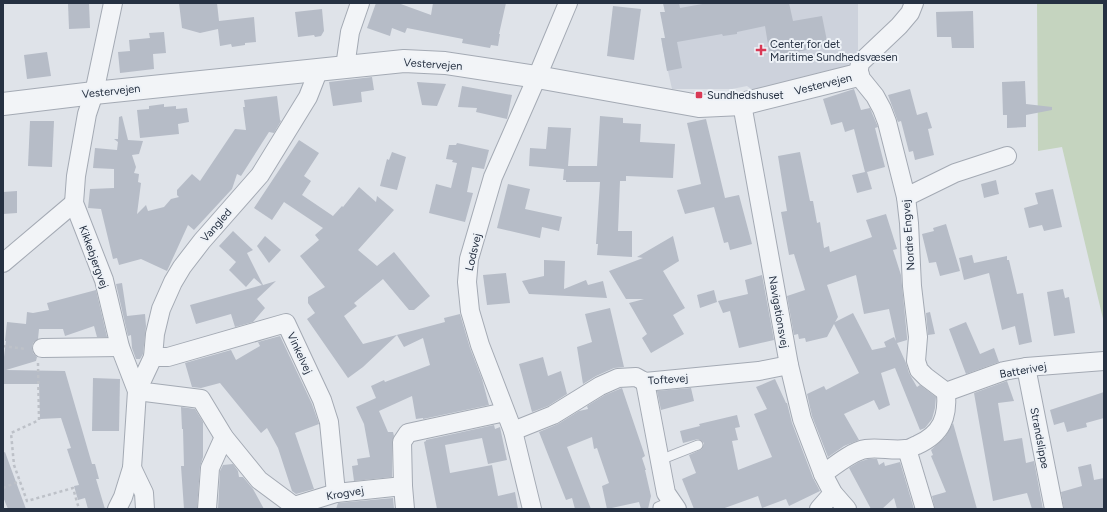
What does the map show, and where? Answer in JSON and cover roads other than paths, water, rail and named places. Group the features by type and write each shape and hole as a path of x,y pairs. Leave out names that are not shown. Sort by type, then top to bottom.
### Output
{"street":[{"name":"Kikkebjergvej","path":"113,3 94,93 87,114 76,176 74,203 104,280 120,347 137,391 132,468 123,497 117,509"},
{"path":"345,67 350,32 360,3"},
{"name":"Lodsvej","path":"532,509 513,431 480,345 470,311 467,282 469,259 492,177 537,77 568,3"},
{"path":"858,75 860,63 899,26 910,13 914,3"},
{"name":"Vestervejen","path":"3,104 94,93 404,61 438,63 537,77 699,106 742,104 858,75"},
{"name":"Vangled","path":"137,391 153,357 155,334 161,308 173,282 182,267 202,241 260,175 308,97 319,69"},
{"name":"Nordre Engvej","path":"858,75 876,96 882,109 887,122 906,197 909,223 912,286 918,337 916,361 920,370 926,377 946,392"},
{"name":"Navigationsvej","path":"742,104 789,365 802,419 823,474 833,493 847,509"},
{"path":"906,197 955,173 1007,156"},
{"path":"3,263 74,203"},
{"name":"Vinkelvej","path":"153,357 168,357 286,323 322,400 329,422 336,493"},
{"path":"40,350 120,347"},
{"name":"Batterivej","path":"946,392 1004,371 1026,367 1104,361"},
{"name":"Toftevej","path":"513,431 553,415 600,386 618,378 636,377 645,382 759,371 789,365"},
{"name":"Strandslippe","path":"1026,367 1054,509"},
{"path":"645,382 669,506"},
{"name":"Krogvej","path":"137,391 201,399 224,436 259,480 294,508 336,493 403,486"},
{"path":"823,474 855,453 865,449 907,449 923,442 937,432 944,420 947,407 946,392"},
{"path":"405,509 402,442 408,433 505,412"},
{"path":"207,509 210,468 224,436"},
{"path":"907,449 925,509"},
{"path":"132,468 144,493 145,509"},
{"path":"819,509 833,493"}],"lane":[{"path":"660,460 698,446"}],"place":[{"name":"Center for det Maritime Sundhedsvæsen","path":"761,50"},
{"name":"Sundhedshuset","path":"699,95"}]}
